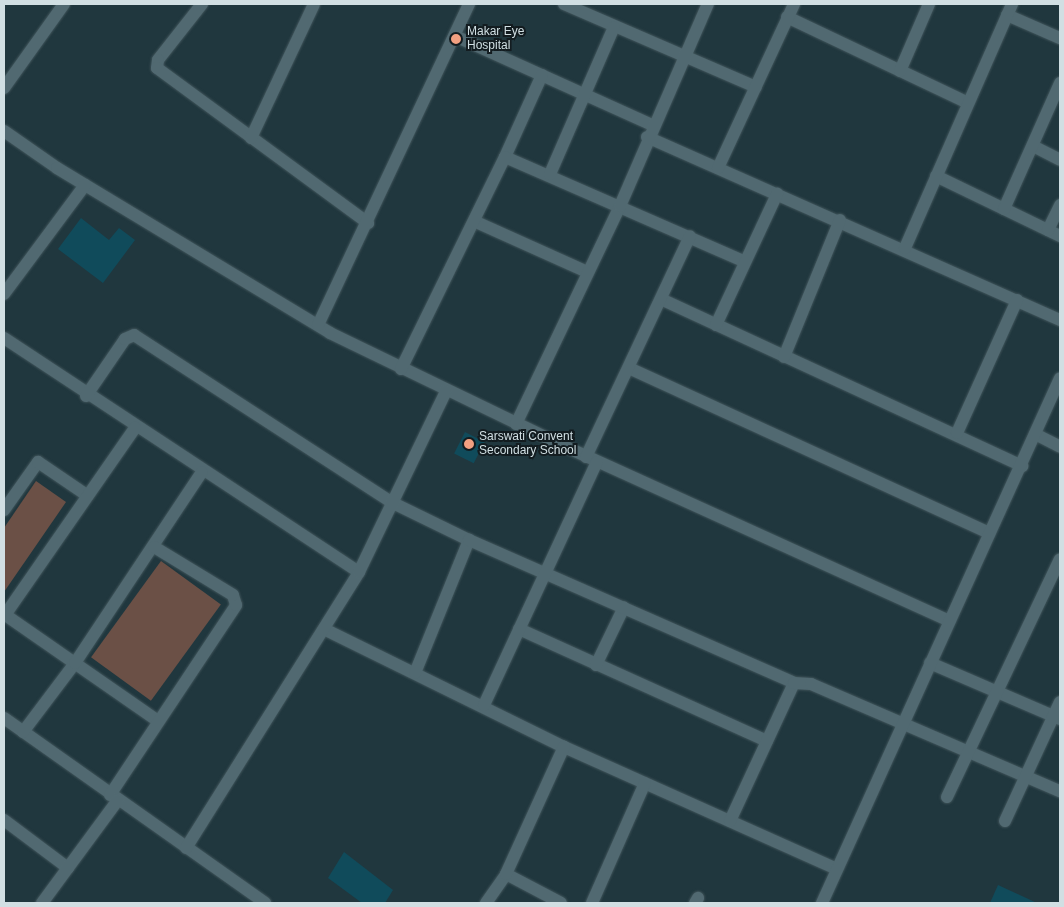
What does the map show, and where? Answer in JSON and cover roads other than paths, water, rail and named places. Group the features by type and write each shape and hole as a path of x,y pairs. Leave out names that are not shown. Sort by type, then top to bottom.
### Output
{"street":[{"path":"4,88 64,4"},
{"path":"202,4 156,66 368,223"},
{"path":"251,138 313,4"},
{"path":"318,325 368,223 469,4"},
{"path":"516,424 586,272 620,206 650,131 708,4"},
{"path":"718,168 794,4"},
{"path":"900,71 929,4"},
{"path":"569,5 614,27 756,87"},
{"path":"905,248 1010,9 1060,38"},
{"path":"787,17 968,103"},
{"path":"550,174 614,27"},
{"path":"455,36 585,93 718,168 905,248 1060,320"},
{"path":"401,370 476,222 542,75"},
{"path":"1004,209 1060,83"},
{"path":"4,131 85,185 318,325 401,370 949,621"},
{"path":"1033,146 1060,160"},
{"path":"505,157 550,174 743,261"},
{"path":"936,176 1060,236"},
{"path":"4,294 85,185"},
{"path":"716,325 743,261 777,194"},
{"path":"1048,230 1060,205"},
{"path":"784,357 840,220"},
{"path":"476,222 586,272"},
{"path":"484,706 547,572 592,459 690,236"},
{"path":"663,300 784,357 957,433 1023,466"},
{"path":"957,433 1017,300"},
{"path":"86,396 124,339 134,336 393,503 469,540 547,572 794,684 811,684 971,750 1060,791"},
{"path":"4,338 86,396 359,572"},
{"path":"631,369 989,533"},
{"path":"822,903 989,533 1023,466 1060,378"},
{"path":"186,848 326,630 359,572 446,391"},
{"path":"135,428 4,614 158,721"},
{"path":"1035,434 1060,447"},
{"path":"4,510 38,462 88,496"},
{"path":"23,732 75,663 154,547 202,472"},
{"path":"415,673 469,540"},
{"path":"42,903 68,868 114,798 158,721 237,601 154,547"},
{"path":"948,797 1059,565"},
{"path":"596,665 624,607"},
{"path":"326,630 484,706 564,747 837,869"},
{"path":"519,630 767,741"},
{"path":"930,663 1057,717"},
{"path":"730,821 794,684"},
{"path":"1005,821 1057,717 1060,702"},
{"path":"4,718 114,798 265,903"},
{"path":"486,903 506,874 564,747"},
{"path":"592,903 645,783"},
{"path":"4,820 68,868"},
{"path":"506,874 561,903"}],"place":[{"name":"Makar Eye Hospital","path":"456,39"},
{"name":"Sarswati Convent Secondary School","path":"469,444"}]}
